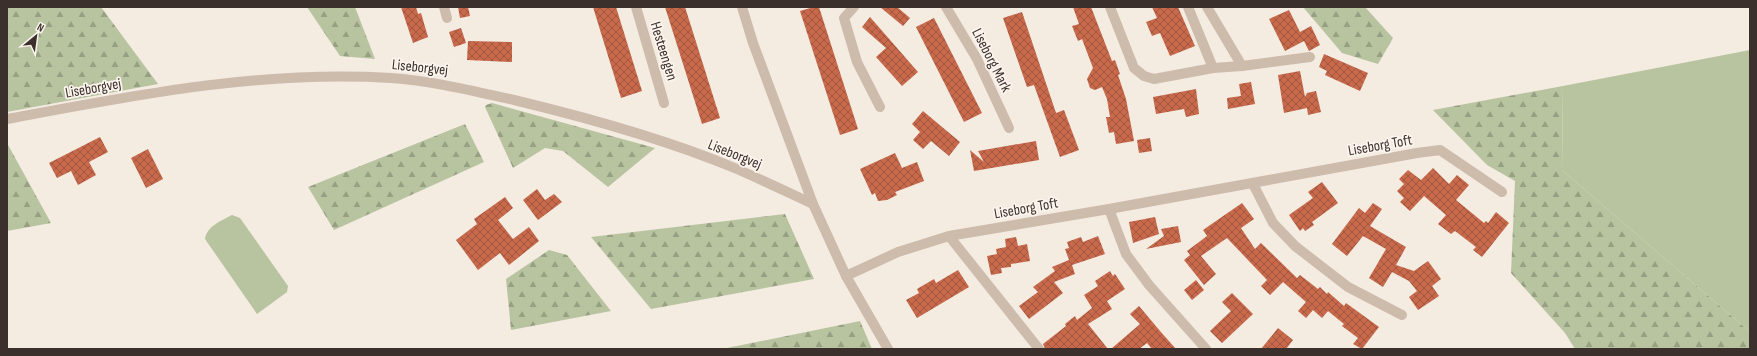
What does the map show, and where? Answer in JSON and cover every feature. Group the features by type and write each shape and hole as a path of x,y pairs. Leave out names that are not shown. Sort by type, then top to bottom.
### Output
{"street":[{"path":"444,7 447,18"},
{"name":"Hesteengen","path":"636,7 664,103"},
{"path":"742,7 753,43 813,204 846,276 888,349"},
{"path":"854,7 844,18 857,62 880,107"},
{"name":"Liseborg Mark","path":"946,7 977,59 1009,128"},
{"path":"1110,7 1134,68 1144,76 1154,79 1213,68 1242,66 1310,57"},
{"path":"1188,7 1213,68"},
{"path":"1207,7 1242,66"},
{"name":"Liseborgvej","path":"7,119 168,89 254,80 332,77 393,78 458,86 563,112 662,142 736,168 813,204"},
{"name":"Liseborg Toft","path":"846,276 898,252 949,236 1253,184 1410,154 1440,150 1502,192"},
{"path":"1253,184 1273,223 1295,246 1348,287 1402,315"},
{"path":"1109,209 1126,254 1149,285 1206,349"},
{"path":"949,236 1039,349"}],"green space":[{"path":"7,7 101,7 158,84 7,112"},
{"path":"307,7 355,7 375,59 340,56"},
{"path":"1303,7 1365,7 1393,38 1378,64 1342,53"},
{"path":"1750,50 1750,332 1562,170 1563,86"},
{"path":"1563,86 1562,170 1750,332 1750,349 1575,349 1565,333 1511,273 1515,181 1487,165 1433,110"},
{"path":"492,103 655,148 608,187 563,151 545,148 513,168 485,107 486,105"},
{"path":"465,124 484,162 334,230 308,187"},
{"path":"7,143 51,223 7,231"},
{"path":"785,214 814,279 651,309 591,237"},
{"path":"232,215 240,218 288,286 287,292 257,314 205,239 206,234 212,227"},
{"path":"549,250 567,255 611,311 511,330 506,279"},
{"path":"860,321 872,349 722,349"}],"building":[{"path":"401,7 416,7 418,14 421,13 428,37 413,43"},
{"path":"458,7 468,7 470,16 460,18"},
{"path":"593,7 616,7 642,91 621,98"},
{"path":"665,7 685,7 720,118 702,124"},
{"path":"819,7 858,129 840,135 800,11"},
{"path":"880,7 897,7 910,18 903,26"},
{"path":"1073,7 1091,7 1112,61 1115,60 1120,74 1118,75 1126,99 1134,141 1116,144 1114,132 1109,133 1106,117 1110,117 1107,99 1102,87 1095,90 1090,88 1087,79 1093,68 1082,39 1078,41 1072,26 1079,24"},
{"path":"1152,7 1178,7 1195,46 1170,56 1160,33 1152,36 1146,22 1157,18"},
{"path":"1289,10 1300,32 1311,26 1320,45 1309,51 1304,41 1285,51 1269,19"},
{"path":"1022,12 1056,113 1064,110 1079,150 1060,157 1034,85 1027,87 1003,18"},
{"path":"870,17 918,72 902,86 876,57 886,48 862,27"},
{"path":"934,18 982,113 964,122 916,27"},
{"path":"461,28 466,43 454,47 449,32"},
{"path":"468,41 512,42 512,62 467,60"},
{"path":"1324,54 1368,73 1360,91 1325,75 1327,71 1319,67"},
{"path":"1300,71 1305,97 1307,93 1316,91 1321,112 1308,115 1307,108 1284,113 1278,75"},
{"path":"1251,82 1255,104 1228,109 1227,98 1241,96 1239,84"},
{"path":"1196,89 1199,114 1186,117 1184,109 1156,114 1153,97"},
{"path":"923,111 960,142 949,156 931,141 923,149 913,140 920,132 912,124"},
{"path":"100,137 108,152 89,162 96,175 78,185 71,171 57,178 49,163"},
{"path":"1150,138 1152,151 1139,153 1137,140"},
{"path":"1036,141 1039,160 974,171 970,150 984,162 978,151"},
{"path":"148,149 163,179 146,188 131,158"},
{"path":"895,153 902,168 917,162 924,181 895,192 897,195 887,200 878,201 875,193 872,195 860,169"},
{"path":"1433,168 1449,184 1457,175 1469,185 1456,200 1484,223 1486,221 1488,223 1496,212 1509,223 1482,257 1473,250 1476,247 1455,231 1451,234 1438,224 1446,215 1424,196 1410,211 1400,202 1404,198 1397,191 1404,184 1399,179 1408,170 1421,180"},
{"path":"1322,182 1338,203 1312,222 1314,225 1305,231 1303,228 1300,231 1289,215 1313,198 1308,192"},
{"path":"537,189 545,200 554,194 562,202 538,220 523,200"},
{"path":"505,197 513,208 498,220 513,239 529,227 539,241 509,265 500,253 478,270 456,240 477,224 474,219"},
{"path":"1242,203 1254,219 1241,228 1255,249 1261,243 1297,278 1300,275 1318,289 1320,287 1327,294 1328,292 1344,306 1346,303 1379,327 1362,349 1353,344 1358,338 1342,326 1344,324 1328,311 1322,318 1313,310 1306,318 1298,311 1306,302 1283,282 1270,295 1261,286 1267,280 1227,238 1201,256 1216,274 1204,285 1184,260 1190,255 1187,251 1207,236 1203,230"},
{"path":"1373,203 1382,209 1370,226 1406,247 1396,265 1414,271 1428,261 1441,279 1432,286 1439,296 1418,310 1409,297 1417,291 1409,281 1392,272 1383,287 1369,278 1386,249 1363,236 1347,256 1332,244 1359,208 1365,213"},
{"path":"1155,217 1159,234 1133,243 1129,222"},
{"path":"1178,226 1181,242 1146,249 1164,236 1161,229"},
{"path":"1098,236 1105,254 1072,265 1075,274 1054,282 1063,293 1029,319 1019,306 1038,292 1033,287 1055,271 1052,267 1069,260 1065,249 1069,248 1067,242 1081,237 1083,242"},
{"path":"1016,237 1018,246 1027,244 1030,261 1011,264 1011,267 1001,268 1002,273 991,275 987,256 997,254 996,249 1006,247 1005,239"},
{"path":"958,270 969,287 917,318 906,300 919,293 917,289 934,279 936,283"},
{"path":"1110,271 1113,276 1115,274 1125,289 1107,301 1112,309 1088,324 1108,349 1045,349 1043,344 1066,326 1065,324 1075,316 1077,320 1092,308 1084,295 1098,286 1095,281"},
{"path":"1196,280 1204,290 1192,300 1184,290"},
{"path":"1232,293 1253,314 1222,343 1210,331 1231,311 1222,302"},
{"path":"1139,306 1176,349 1152,349 1147,343 1139,349 1111,349 1140,324 1130,314"},
{"path":"1278,328 1293,340 1286,349 1261,349"}]}
